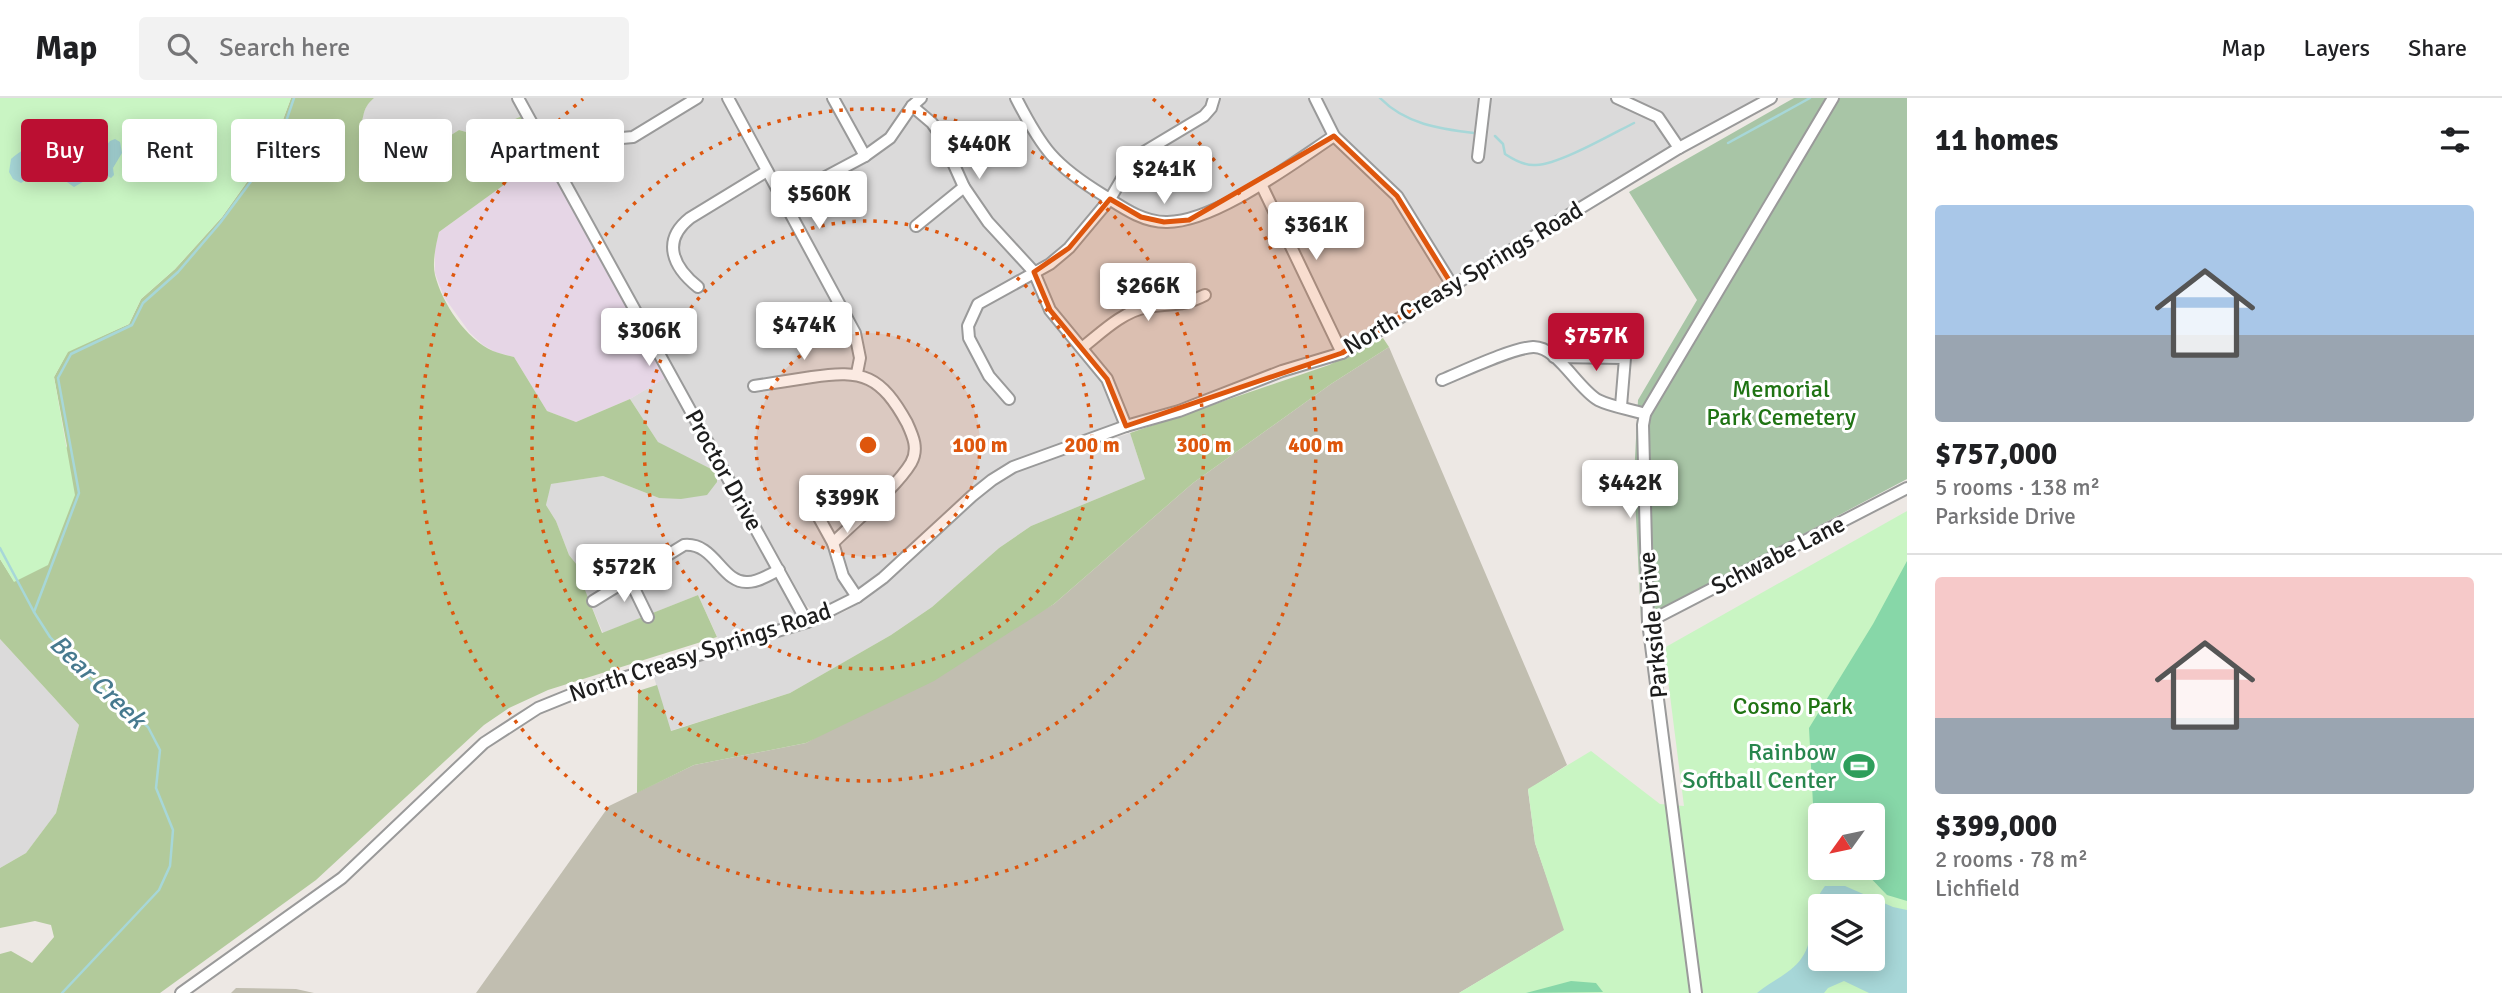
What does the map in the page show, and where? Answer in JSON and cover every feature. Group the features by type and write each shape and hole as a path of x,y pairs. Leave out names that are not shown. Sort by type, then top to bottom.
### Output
{"street":[{"name":"Proctor Drive","path":"518,98 807,622"},
{"path":"624,138 633,137 697,98"},
{"path":"728,98 855,333 860,358 857,373"},
{"path":"833,98 865,156"},
{"path":"1016,98 1042,146 1062,167 1141,217 1164,222 1189,220 1261,184 1334,136"},
{"path":"1009,399 989,376 969,338 968,326 978,304 1050,264 1069,248 1110,199 1134,158 1195,122 1211,107 1214,98"},
{"path":"1315,98 1334,136 1397,196 1452,285"},
{"path":"1478,157 1485,98"},
{"path":"1617,98 1658,117 1679,148"},
{"name":"North Creasy Springs Road","path":"181,993 342,878 484,743 511,723 538,708 580,691 807,622 857,597 883,578 992,480 1013,467 1126,426 1179,411 1282,371 1342,353 1679,148 1771,98"},
{"path":"1442,380 1514,351 1533,347 1546,349 1581,386 1599,400 1644,414 1833,98"},
{"path":"788,207 820,180 865,156 890,138 916,102 941,136 964,187 988,222 1034,272 1050,310 1107,379 1126,426"},
{"path":"698,287 685,277 674,257 674,236 680,226 690,218 767,171"},
{"path":"1261,184 1342,353"},
{"path":"916,226 964,187"},
{"path":"1083,347 1127,315 1146,308 1188,304 1205,295"},
{"path":"1554,357 1625,359 1621,406"},
{"path":"754,386 833,373 857,373 876,383 894,401 913,435 916,448 912,461 900,477 833,543"},
{"name":"Parkside Drive","path":"1644,414 1648,622 1696,993"},
{"path":"808,483 808,496 833,543 843,576 857,597"},
{"name":"Schwabe Lane","path":"1648,622 1907,488"},
{"path":"593,601 676,549 691,545 699,546 741,582 755,581 779,570"},
{"path":"629,578 648,617"}],"highlighted area":[{"path":"1334,136 1397,196 1452,285 1342,353 1126,426 1107,379 1050,310 1034,272 1069,248 1110,199 1141,217 1164,222 1189,220"}],"shaded area":[{"path":"374,98 511,98 522,116 515,119 466,119 466,132 459,130 452,134 452,119 362,119 367,103"},
{"path":"523,98 1761,98 1331,350 1134,419 989,477 940,516 880,575 845,599 817,611 806,605 570,182 624,182 624,119 535,119"},
{"path":"508,182 559,182 668,376 630,399 576,422 547,411 514,357 495,352 483,345 470,333 444,297 435,273 435,249 439,232"},
{"path":"1389,347 1567,765 1528,790 1535,843 1565,930 1459,993 476,993 609,806 694,765 806,743 1054,604 1193,483 1331,384"},
{"path":"668,376 795,606 797,615 793,621 720,643 698,595 603,633 584,589 592,584 569,555 556,521 546,505 550,484 603,476 659,498 671,450 658,442 630,399"},
{"path":"1130,433 1145,479 1031,526 999,548 932,607 891,635 790,693 670,731 653,674 791,634 846,611 906,567 964,509 1001,480 1022,468"},
{"path":"0,639 79,725 56,813 26,853 0,868"},
{"path":"236,988 296,989 314,993 231,993"}],"green space":[{"path":"0,98 291,98 283,119 231,119 231,182 247,182 222,217 175,269 141,299 129,324 68,352 54,377 75,495 48,565 14,582 0,559"},
{"path":"291,98 374,98 368,104 363,119 359,119 359,182 452,182 452,134 459,130 466,132 466,182 508,182 439,232 434,265 443,297 457,319 474,338 493,351 514,357 547,411 576,422 630,399 658,442 717,472 717,482 707,495 681,499 659,498 603,476 551,484 546,505 556,521 569,555 593,585 585,590 602,633 698,595 717,637 548,690 509,708 484,725 316,880 160,993 0,993 0,954 11,951 32,963 54,937 51,925 35,921 0,928 0,868 26,853 56,813 79,725 0,639 0,559 14,581 67,446 54,377 68,351 129,324 141,299 175,269 222,217 247,182 345,182 345,119 283,119"},
{"name":"Memorial Park Cemetery","path":"1794,98 1907,98 1907,479 1641,620 1634,477 1638,400 1697,300 1629,192"},
{"path":"1383,338 1389,347 1331,384 1193,483 1054,604 934,681 806,743 694,765 637,793 638,691 657,685 671,731 790,693 891,635 932,607 999,548 1031,526 1145,479 1130,433 1329,365"},
{"name":"Cosmo Park","path":"1907,511 1907,993 1459,993 1564,930 1535,843 1528,789 1591,751 1660,804 1684,806 1664,648"},
{"name":"Rainbow Softball Center","path":"1907,561 1907,901 1887,895 1873,880 1885,880 1885,803 1813,803 1809,728 1873,624"},
{"path":"1571,981 1596,983 1603,992 1526,993"}],"water":[{"path":"115,139 120,142 122,153 113,168 114,175 111,178 108,176 110,141"},
{"path":"21,152 21,183 13,179 9,172 11,159"},
{"path":"67,182 83,182 74,187"},
{"path":"1825,886 1845,886 1863,894 1820,894"},
{"path":"1885,904 1907,910 1907,993 1869,993 1844,981 1828,988 1824,993 1757,993 1791,969 1808,945 1808,971 1885,971"}],"waterway":[{"name":"Bear Creek","path":"62,993 159,890 170,866 173,830 156,788 160,750 148,727 92,681 50,637 34,612 79,493 58,378 71,354 132,325 143,303 178,272 220,223 278,145 294,98"},
{"path":"1380,98 1400,114 1424,124 1474,133"},
{"path":"1728,143 1810,98"},
{"path":"1495,136 1503,144 1505,154 1528,165 1536,165 1571,155 1634,123"},
{"path":"0,548 34,612"}],"place":[{"name":"Rainbow Softball Center","path":"1859,766"}]}
